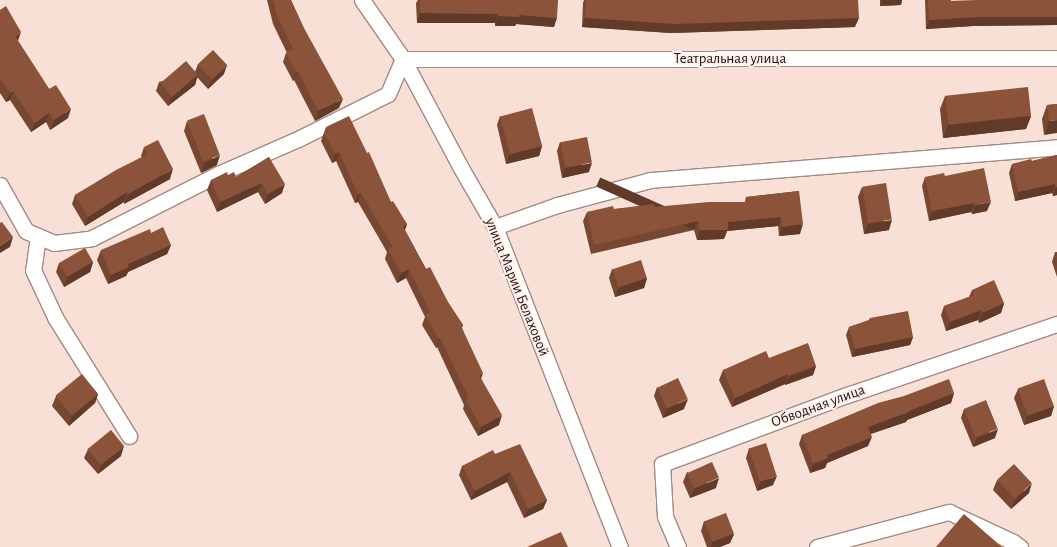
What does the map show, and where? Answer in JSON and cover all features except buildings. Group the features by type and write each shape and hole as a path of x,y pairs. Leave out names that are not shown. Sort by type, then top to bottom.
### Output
{"street":[{"name":"улица Марии Белаховой","path":"362,0 403,59 461,168 495,227 620,547"},
{"name":"Театральная улица","path":"403,59 1057,58"},
{"path":"0,186 26,231 54,243 92,238 218,174 300,138 388,94 403,59"},
{"path":"495,227 557,205 650,180 1057,147"},
{"path":"38,236 33,270 56,319 129,436"},
{"name":"Обводная улица","path":"678,547 665,516 662,464 847,395 1057,324"},
{"path":"817,547 949,512 1013,542 1020,547"}]}
